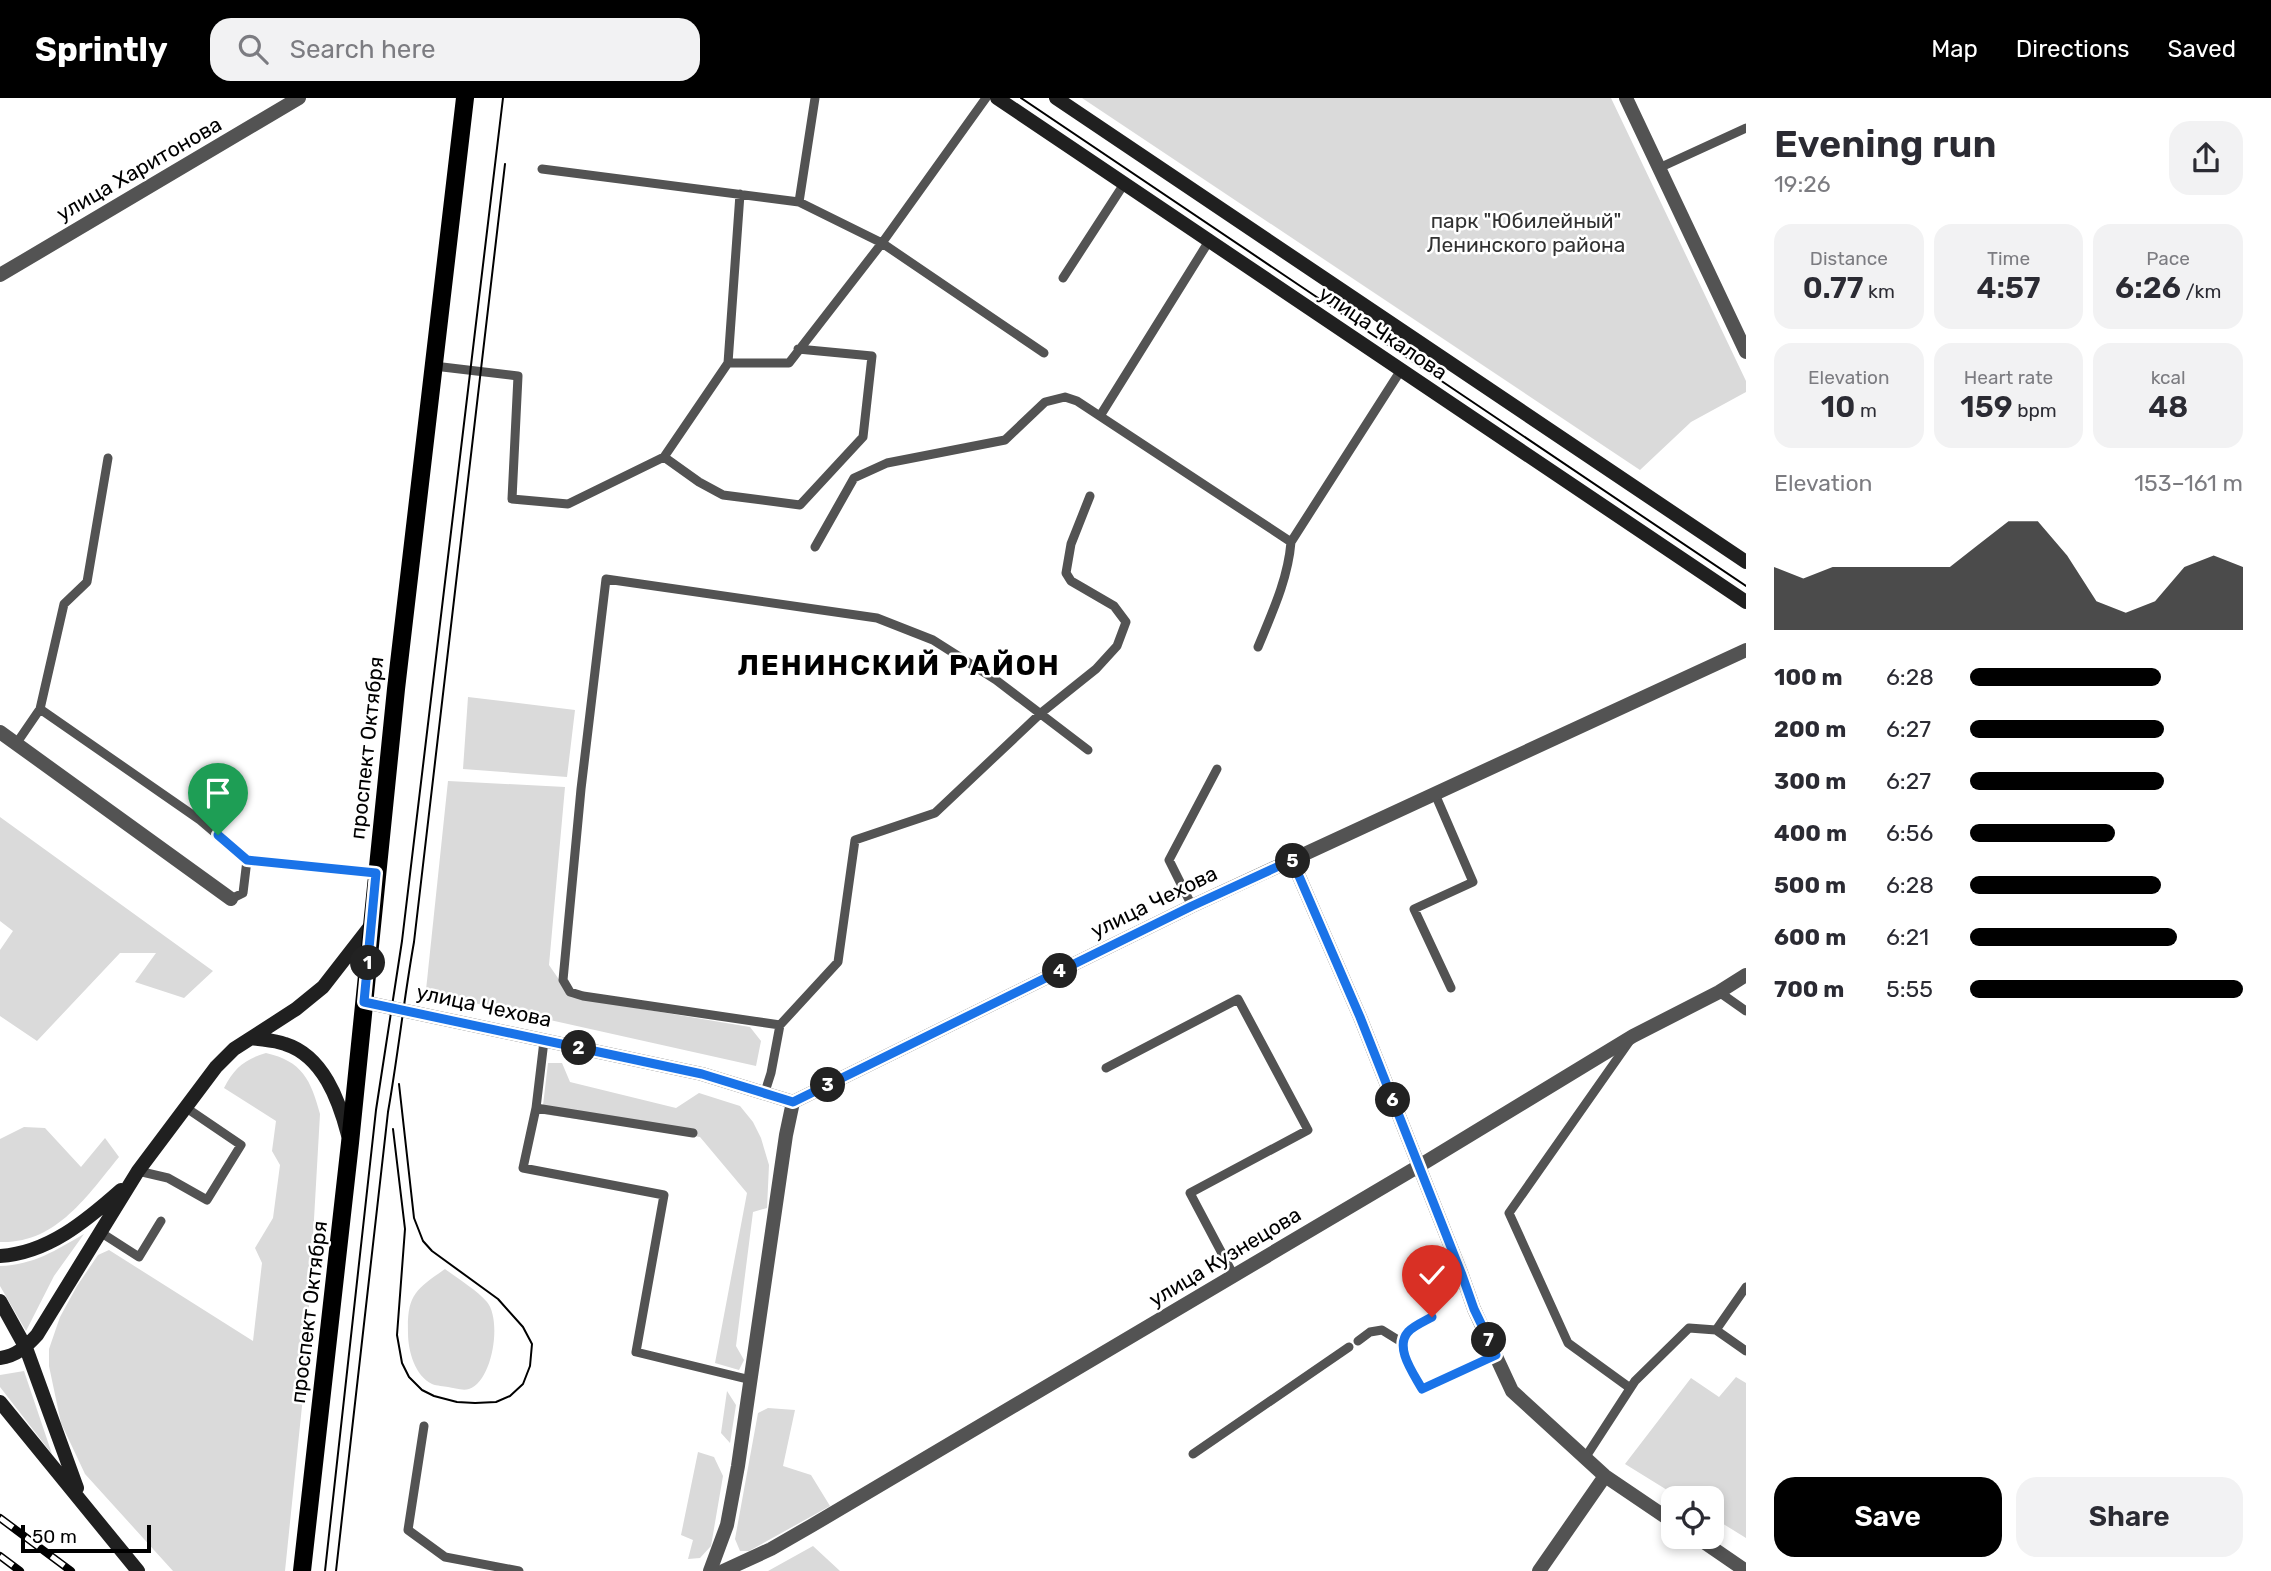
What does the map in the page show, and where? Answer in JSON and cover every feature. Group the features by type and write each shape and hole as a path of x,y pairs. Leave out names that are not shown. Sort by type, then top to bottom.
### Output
{"main road":[{"name":"проспект Октября","path":"302,1571 350,1143 396,690 465,98"},
{"name":"улица Чкалова","path":"997,98 1746,602"},
{"name":"улица Чкалова","path":"1056,98 1746,562"},
{"path":"0,1256 28,1251 50,1243 76,1228 120,1192 216,1067 234,1049 296,1009 323,987 372,925"},
{"path":"252,1038 284,1043 312,1061 325,1077 340,1106 350,1143"},
{"path":"0,1359 11,1357 26,1348 37,1335 138,1171"},
{"path":"0,1301 26,1348 83,1502"},
{"path":"0,1402 138,1571"}],"street":[{"name":"улица Харитонова","path":"0,275 299,98"},
{"path":"1626,98 1746,352"},
{"name":"улица Чехова","path":"364,1002 702,1074 793,1102 1192,906 1746,650"},
{"path":"0,732 231,899"},
{"path":"1292,860 1360,1017 1474,1309 1512,1391 1605,1476 1661,1514"},
{"name":"улица Кузнецова","path":"723,1571 764,1553 801,1532 1633,1036 1719,992 1746,975"},
{"path":"710,1571 727,1525 738,1466 793,1102"},
{"path":"1539,1571 1605,1476"},
{"path":"1714,1549 1746,1571"}],"lane":[{"path":"799,202 815,98"},
{"path":"728,363 789,363 882,243 986,98"},
{"path":"1659,168 1746,128"},
{"path":"542,169 799,202 882,243 1044,353"},
{"path":"1063,278 1124,184"},
{"path":"435,366 519,376 512,499 568,504 664,457 728,363 740,194"},
{"path":"1100,416 1209,241"},
{"path":"664,457 723,495 800,505 863,437 872,356 798,349"},
{"path":"1258,647 1283,585 1291,542 1401,370"},
{"path":"815,547 854,478 887,463 1004,440 1045,402 1065,397 1077,401 1291,542"},
{"path":"16,744 40,709 64,604 87,582 108,458"},
{"path":"765,1092 780,1026 838,962 855,840 935,813 1041,713 1096,669 1117,646 1126,622 1114,606 1071,581 1066,573 1071,544 1090,496"},
{"path":"780,1026 583,996 570,992 563,980 606,579 877,618 933,640 996,680 1088,750"},
{"path":"40,709 200,820 247,860 376,873"},
{"path":"1192,906 1169,860 1217,769"},
{"path":"1435,794 1473,882 1414,909 1451,988"},
{"path":"231,899 243,893 247,860"},
{"path":"1719,992 1746,1011"},
{"path":"1106,1068 1238,999 1308,1130 1190,1193 1234,1276"},
{"path":"1630,1388 1568,1343 1509,1213 1633,1036"},
{"path":"544,1041 536,1108 523,1168 664,1195 636,1352 751,1380"},
{"path":"138,1171 168,1178 207,1200 241,1145 185,1107"},
{"path":"536,1108 693,1133"},
{"path":"100,1232 139,1257 161,1221"},
{"path":"1716,1330 1746,1287"},
{"path":"1432,1317 1408,1331 1403,1343 1407,1361 1422,1389 1496,1355"},
{"path":"1585,1458 1630,1388 1689,1328 1716,1330 1746,1351"},
{"path":"1358,1340 1370,1332 1382,1330 1403,1343"},
{"path":"1194,1454 1349,1347"},
{"path":"424,1426 408,1530 445,1557 519,1571"}],"green space":[{"name":"парк \"Юбилейный\" Ленинского района","path":"1082,98 1611,98 1746,381 1746,392 1691,422 1640,470"},
{"path":"468,697 575,710 567,777 463,769"},
{"path":"448,781 565,787 549,965 571,997 750,1027 761,1041 756,1066 429,993 426,990"},
{"path":"0,817 213,971 184,998 135,982 156,953 120,953 37,1041 0,1016 0,950 13,931 0,921"},
{"path":"266,1053 297,1067 313,1091 320,1114 305,1377 285,1571 173,1571 85,1474 61,1423 49,1366 49,1349 60,1317 77,1286 98,1255 109,1250 253,1341 262,1263 255,1248 273,1218 280,1165 272,1151 276,1121 224,1088 241,1065"},
{"path":"548,1063 562,1063 570,1082 676,1108 699,1093 740,1106 753,1122 769,1165 767,1208 753,1212 736,1346 744,1360 739,1370 715,1363 747,1193 700,1137 542,1114"},
{"path":"24,1127 45,1128 81,1167 105,1138 119,1157 82,1202 54,1226 20,1241 0,1242 0,1139"},
{"path":"84,1234 54,1276 26,1331 0,1286 0,1266 34,1260"},
{"path":"445,1269 487,1302 494,1322 493,1349 489,1363 477,1384 467,1390 436,1385 426,1380 417,1369 409,1347 408,1320 411,1302 420,1288"},
{"path":"24,1371 52,1454 0,1387 0,1375"},
{"path":"1736,1377 1746,1383 1746,1538 1724,1524 1724,1486 1661,1486 1625,1464 1691,1378 1719,1397"},
{"path":"727,1391 736,1405 730,1443 721,1433"},
{"path":"768,1408 795,1410 783,1466 811,1475 830,1506 749,1551 740,1551 735,1539 758,1413"},
{"path":"698,1452 714,1457 723,1476 711,1546 700,1558 688,1559 693,1540 681,1535"},
{"path":"813,1546 840,1571 768,1571"}],"tram line":[{"path":"325,1571 376,1110 402,941 503,98"},
{"path":"1021,98 1746,586"},
{"path":"336,1571 388,1112 414,942 505,164"},
{"path":"393,1129 405,1229 397,1335 402,1363 409,1377 422,1390 434,1396 457,1402 496,1402 510,1396 523,1384 530,1366 532,1344 523,1327 498,1299 432,1251 423,1241 414,1218 399,1084"}],"railway":[{"path":"0,1518 71,1571"},
{"path":"0,1556 20,1571"}],"district":[{"name":"ЛЕНИНСКИЙ РАЙОН","path":"899,665"}],"route":[{"path":"218,835 247,860 376,873 364,1002 702,1074 793,1102 1192,906 1292,860 1360,1017 1474,1309 1496,1355 1422,1389 1407,1361 1403,1343 1408,1331 1432,1317"}]}
